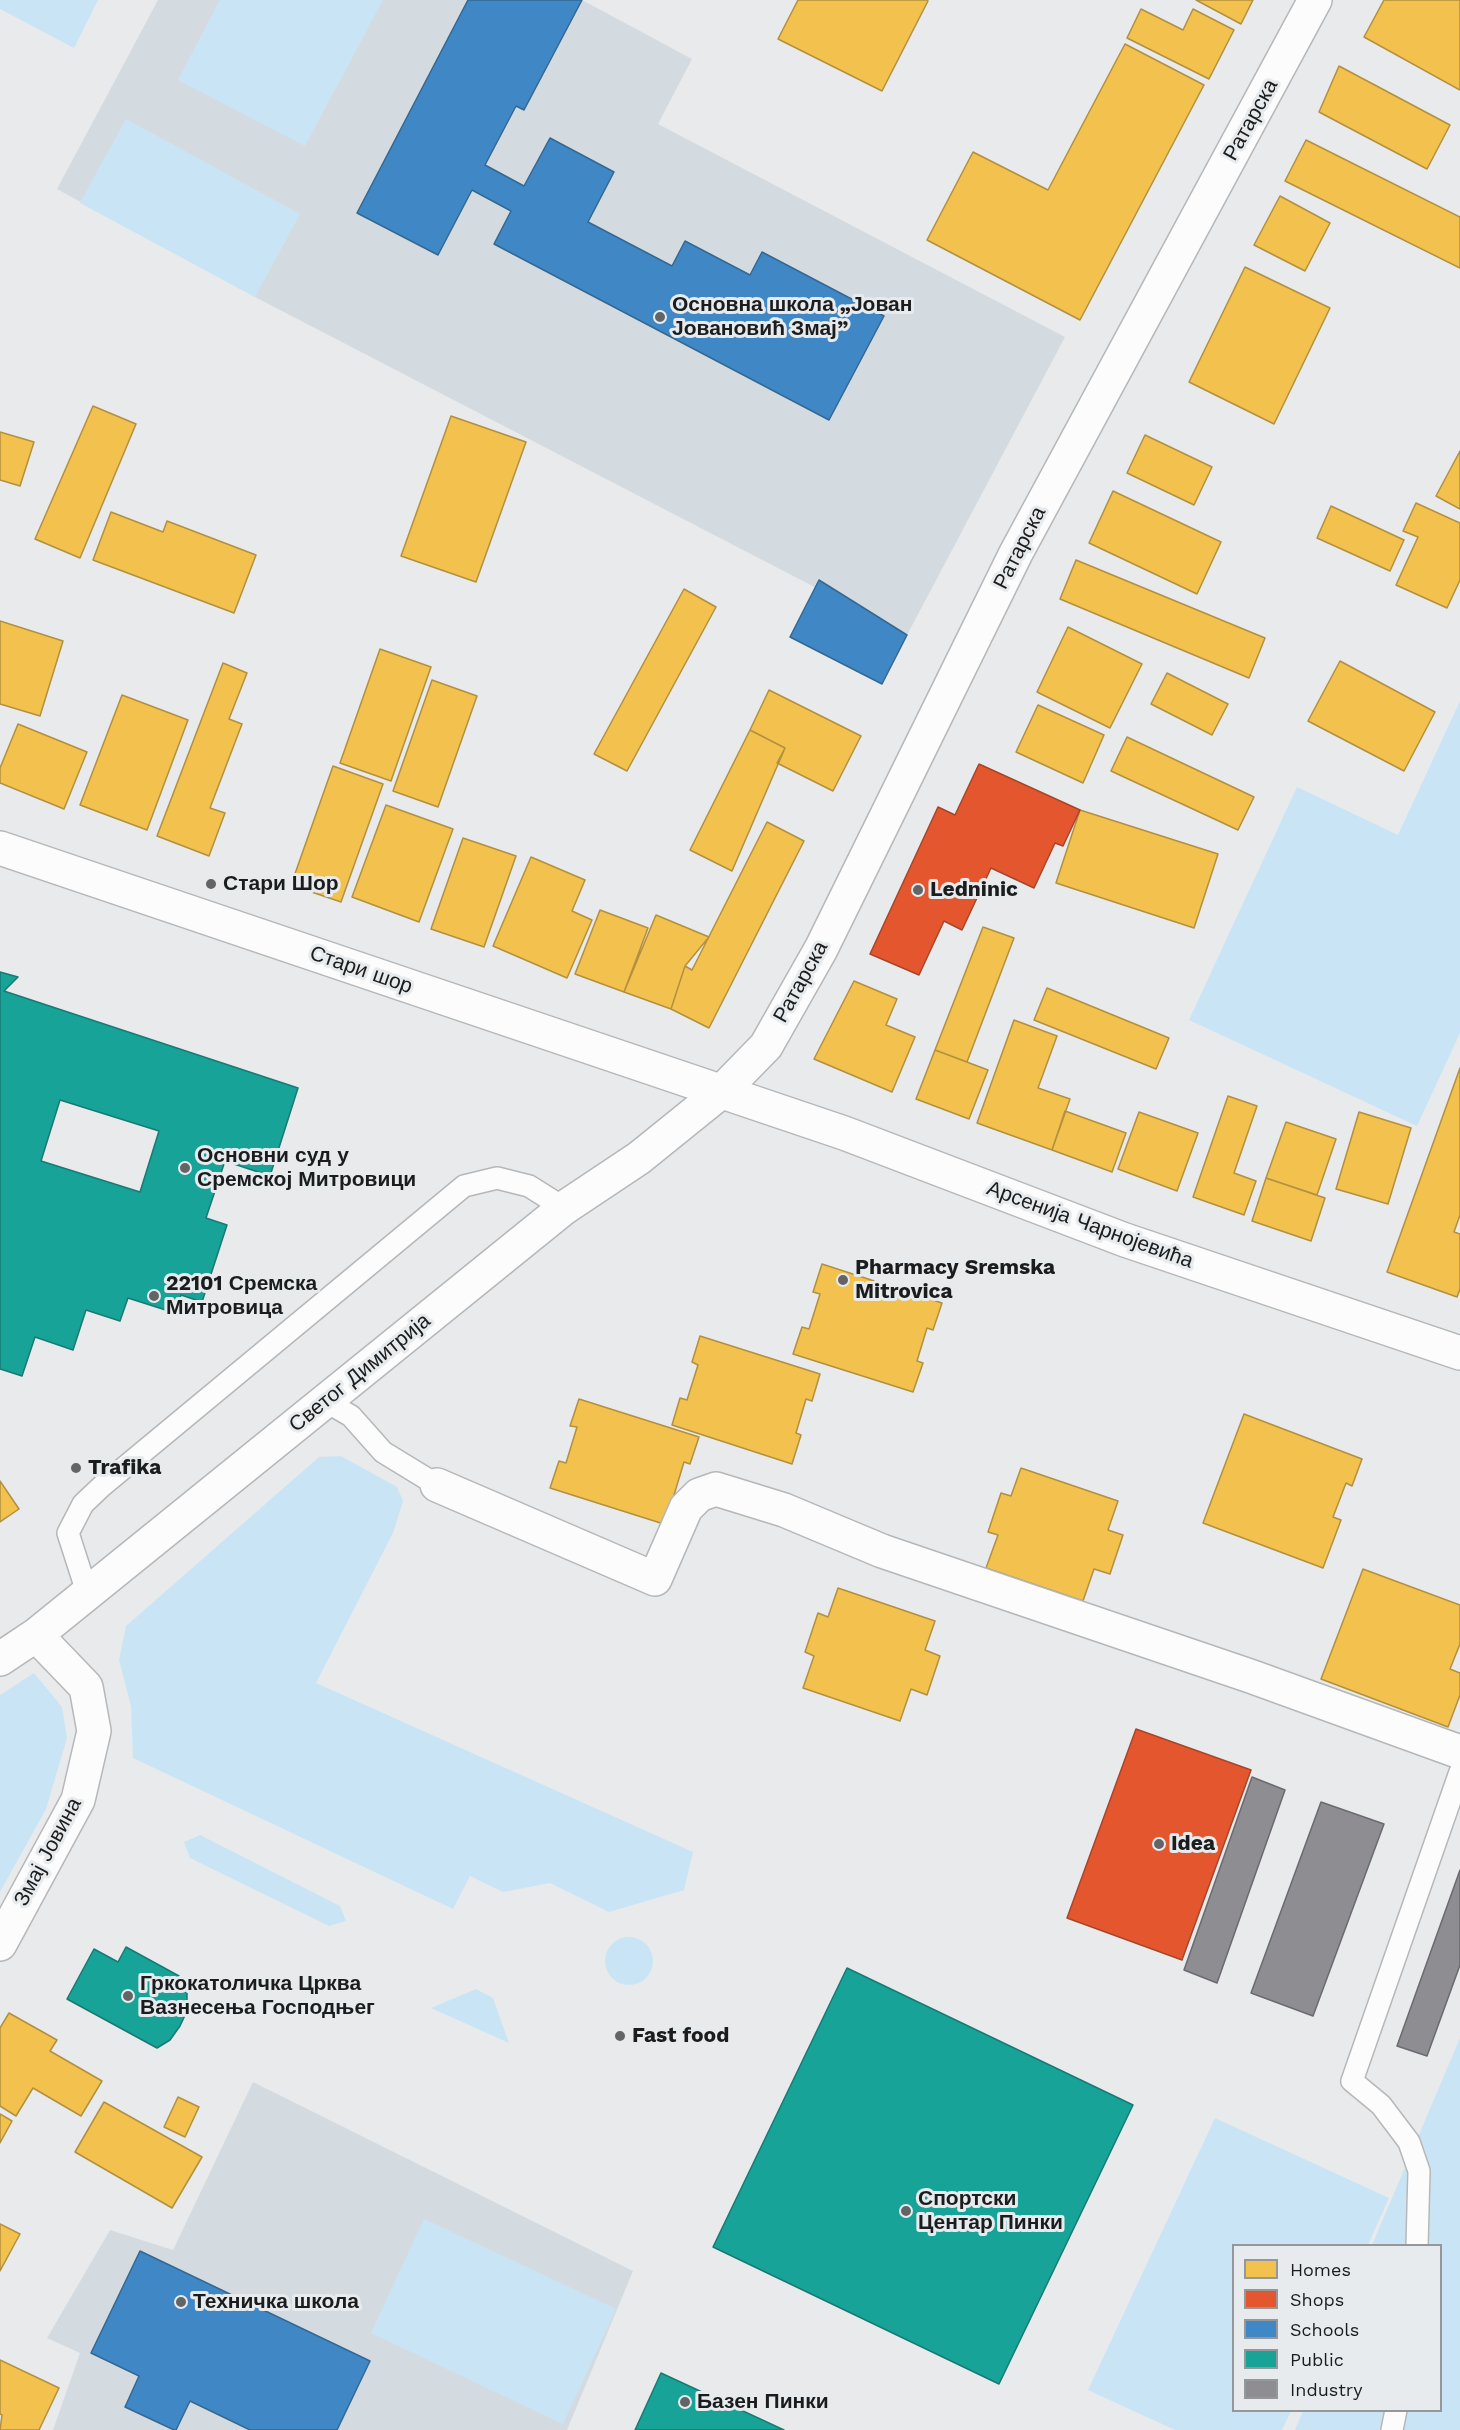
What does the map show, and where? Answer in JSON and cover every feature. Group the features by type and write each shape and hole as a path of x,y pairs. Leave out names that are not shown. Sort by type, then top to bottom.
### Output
{"street":[{"name":"Ратарска","path":"722,1091 766,1046 821,949 1016,553 1315,0"},
{"name":"Стари шор","path":"0,848 642,1066 722,1091"},
{"name":"Светог Димитрија","path":"0,1659 36,1635 564,1208 639,1158 722,1091"},
{"name":"Арсенија Чарнојевића","path":"722,1091 844,1133 1125,1240 1460,1353"},
{"path":"437,1485 655,1579 686,1508 699,1494 716,1489 784,1510 882,1551 1260,1679 1460,1752"},
{"name":"Змај Јовина","path":"0,1944 78,1800 94,1731 86,1687 36,1635"}],"lane":[{"path":"87,1592 68,1533 83,1504 464,1186 497,1178 529,1186 564,1208"},
{"path":"325,1401 351,1416 383,1452 437,1485"},
{"path":"1417,2244 1419,2171 1409,2142 1381,2105 1352,2081 1460,1772"},
{"path":"1392,2430 1396,2412"}],"shaded area":[{"path":"0,0 98,0 74,48 0,9"},
{"name":"Основна школа „Јован Јовановић Змај”","path":"158,0 582,0 692,59 658,124 1065,337 907,635 255,297 57,189"},
{"path":"220,0 383,0 305,146 178,80"},
{"path":"126,119 300,214 255,297 80,203"},
{"path":"1460,701 1460,1033 1417,1126 1189,1020 1297,787 1398,835"},
{"path":"341,1456 397,1487 403,1501 393,1533 316,1683 693,1852 684,1890 609,1912 550,1883 503,1892 470,1876 453,1909 133,1758 131,1706 119,1660 126,1626 319,1457"},
{"path":"34,1673 62,1707 67,1738 46,1809 0,1892 0,1695"},
{"path":"200,1835 340,1906 346,1921 329,1926 190,1858 184,1842"},
{"path":"624,1937 634,1937 646,1944 653,1956 653,1966 646,1978 634,1985 624,1985 609,1974 605,1966 605,1956 616,1941"},
{"path":"476,1989 493,1998 509,2043 431,2008"},
{"path":"1460,2038 1460,2430 1295,2430 1303,2412 1442,2412 1442,2244 1372,2244"},
{"path":"253,2082 633,2271 567,2430 53,2430 80,2353 47,2338 110,2230 173,2250"},
{"path":"1215,2118 1389,2198 1368,2244 1232,2244 1232,2412 1291,2412 1282,2430 1175,2430 1088,2390"},
{"path":"424,2219 616,2309 563,2424 371,2333"}],"building: Homes":[{"path":"798,0 928,1 882,91 778,39"},
{"path":"1196,0 1253,0 1241,24"},
{"path":"1384,0 1460,0 1460,90 1364,37"},
{"path":"1141,9 1183,30 1193,9 1234,30 1209,79 1127,38"},
{"path":"1125,44 1204,85 1080,320 927,240 973,152 1048,190"},
{"path":"1339,66 1450,125 1427,169 1319,112"},
{"path":"1306,140 1460,217 1460,268 1285,181"},
{"path":"1280,196 1330,223 1305,271 1254,245"},
{"path":"1245,267 1330,308 1274,424 1189,382"},
{"path":"93,406 136,424 80,558 35,539"},
{"path":"451,416 526,442 476,582 401,556"},
{"path":"0,432 34,442 20,486 0,480"},
{"path":"1145,435 1212,467 1194,505 1127,473"},
{"path":"1460,451 1460,509 1436,496"},
{"path":"1113,491 1221,542 1197,594 1089,543"},
{"path":"1416,503 1460,523 1460,580 1447,608 1396,585 1418,537 1403,531"},
{"path":"1331,506 1404,540 1390,571 1317,538"},
{"path":"111,512 163,532 167,521 256,555 234,613 93,560"},
{"path":"1076,560 1265,638 1249,678 1060,599"},
{"path":"684,589 716,607 627,771 594,754"},
{"path":"0,621 63,641 40,716 0,704"},
{"path":"1068,627 1142,664 1110,728 1037,692"},
{"path":"380,649 431,667 391,781 340,763"},
{"path":"1340,661 1435,712 1404,771 1308,721"},
{"path":"223,663 247,673 229,719 242,724 210,808 225,813 209,856 157,836"},
{"path":"1167,673 1228,704 1212,735 1151,704"},
{"path":"432,680 477,696 438,807 393,791"},
{"path":"769,690 861,736 833,791 777,763 785,748 750,730"},
{"path":"122,695 188,720 147,830 80,805"},
{"path":"1038,705 1104,735 1083,783 1016,752"},
{"path":"18,724 87,752 64,809 0,783 0,768"},
{"path":"750,730 785,748 732,871 690,850"},
{"path":"1127,737 1254,797 1238,830 1111,771"},
{"path":"333,766 383,784 341,902 291,885"},
{"path":"386,805 453,829 419,922 352,897"},
{"path":"1080,810 1218,854 1194,928 1056,883"},
{"path":"767,822 804,841 709,1028 671,1009 685,966 692,970"},
{"path":"463,838 516,856 484,947 431,929"},
{"path":"531,857 585,880 572,911 592,920 567,978 493,946"},
{"path":"600,910 648,928 624,992 575,974"},
{"path":"656,915 709,937 685,966 671,1009 624,992"},
{"path":"983,927 1014,938 967,1062 935,1050"},
{"path":"854,981 897,999 886,1025 915,1037 892,1092 814,1059"},
{"path":"1047,988 1169,1038 1156,1069 1034,1020"},
{"path":"1014,1020 1057,1036 1038,1088 1070,1099 1052,1150 977,1123"},
{"path":"935,1050 988,1070 969,1119 916,1099"},
{"path":"1460,1068 1460,1215 1454,1232 1460,1234 1460,1289 1457,1297 1387,1272"},
{"path":"1228,1096 1257,1106 1234,1173 1256,1181 1244,1215 1193,1197"},
{"path":"1065,1111 1126,1133 1112,1172 1052,1150"},
{"path":"1139,1112 1198,1133 1177,1191 1118,1169"},
{"path":"1359,1112 1411,1128 1388,1204 1336,1189"},
{"path":"1286,1122 1336,1139 1317,1195 1266,1178"},
{"path":"1266,1178 1325,1198 1311,1241 1252,1221"},
{"path":"822,1264 942,1303 933,1330 927,1328 917,1361 923,1363 913,1392 793,1354 802,1327 809,1329 820,1294 813,1292"},
{"path":"700,1336 820,1374 812,1401 806,1399 796,1433 801,1435 792,1464 672,1425 680,1398 687,1400 698,1365 692,1362"},
{"path":"579,1399 699,1437 690,1464 684,1462 674,1495 679,1497 670,1526 550,1488 559,1461 566,1463 577,1427 570,1426"},
{"path":"1244,1414 1362,1459 1352,1486 1346,1483 1333,1517 1341,1520 1323,1568 1203,1523"},
{"path":"1021,1468 1118,1501 1108,1530 1123,1535 1110,1574 1094,1569 1083,1601 986,1568 998,1535 988,1532 1001,1493 1011,1496"},
{"path":"0,1481 19,1509 0,1522"},
{"path":"1363,1569 1460,1605 1460,1644 1450,1669 1460,1673 1460,1695 1448,1727 1321,1679"},
{"path":"838,1588 935,1621 925,1650 940,1656 927,1695 911,1689 900,1721 803,1688 814,1656 805,1652 818,1613 828,1617"},
{"path":"9,2013 57,2040 50,2051 102,2081 81,2116 33,2088 16,2116 0,2106 0,2028"},
{"path":"178,2097 199,2107 185,2137 164,2127"},
{"path":"104,2102 202,2157 172,2208 75,2152"},
{"path":"0,2114 12,2121 0,2143"},
{"path":"0,2224 20,2234 0,2271"},
{"path":"0,2360 59,2388 39,2430 0,2430 2,2415 0,2414"}],"building: Shops":[{"path":"979,764 1080,810 1063,846 1055,843 1034,888 991,868 962,930 944,921 919,975 870,954 938,807 955,815"},
{"name":"Idea","path":"1136,1729 1251,1770 1182,1960 1067,1918"}],"building: Schools":[{"path":"468,0 582,0 524,110 516,106 485,165 524,186 550,138 614,172 588,222 672,266 685,241 750,275 762,252 884,316 829,420 494,244 511,211 472,190 438,255 357,213"},
{"path":"819,580 907,635 882,684 790,637"},
{"name":"Техничка школа","path":"140,2251 370,2361 337,2430 250,2430 190,2401 174,2430 125,2407 139,2376 91,2353"}],"building: Public":[{"name":"Основни суд у Сремској Митровици","path":"0,972 18,977 4,991 298,1088 270,1176 225,1161 206,1218 227,1225 202,1302 181,1295 175,1313 128,1298 120,1321 86,1310 73,1350 35,1337 22,1376 0,1369","holes":["60,1100 159,1131 140,1192 41,1161"]},
{"name":"Гркокатоличка Црква Вазнесења Господњег","path":"126,1947 179,1976 173,1986 187,1993 187,2011 180,2026 170,2040 157,2048 67,1999 94,1949 118,1962"},
{"name":"Спортски Центар Пинки","path":"847,1968 1133,2105 999,2384 713,2247"},
{"name":"Базен Пинки","path":"661,2373 784,2430 635,2430"}],"building: Industry":[{"path":"1252,1777 1285,1790 1217,1983 1184,1970"},
{"path":"1321,1802 1384,1824 1313,2016 1251,1993"},
{"path":"1460,1870 1460,1965 1427,2056 1397,2046"}],"place":[{"name":"Основна школа „Јован Јовановић Змај”","path":"660,317"},
{"name":"Стари Шор","path":"211,884"},
{"name":"Ledninic","path":"918,890"},
{"name":"Основни суд у Сремској Митровици","path":"185,1168"},
{"name":"Pharmacy Sremska Mitrovica","path":"843,1280"},
{"name":"22101 Сремска Митровица","path":"154,1296"},
{"name":"Trafika","path":"76,1468"},
{"name":"Idea","path":"1159,1844"},
{"name":"Гркокатоличка Црква Вазнесења Господњег","path":"128,1996"},
{"name":"Fast food","path":"620,2036"},
{"name":"Спортски Центар Пинки","path":"906,2211"},
{"name":"Техничка школа","path":"181,2302"},
{"name":"Базен Пинки","path":"685,2402"}]}
